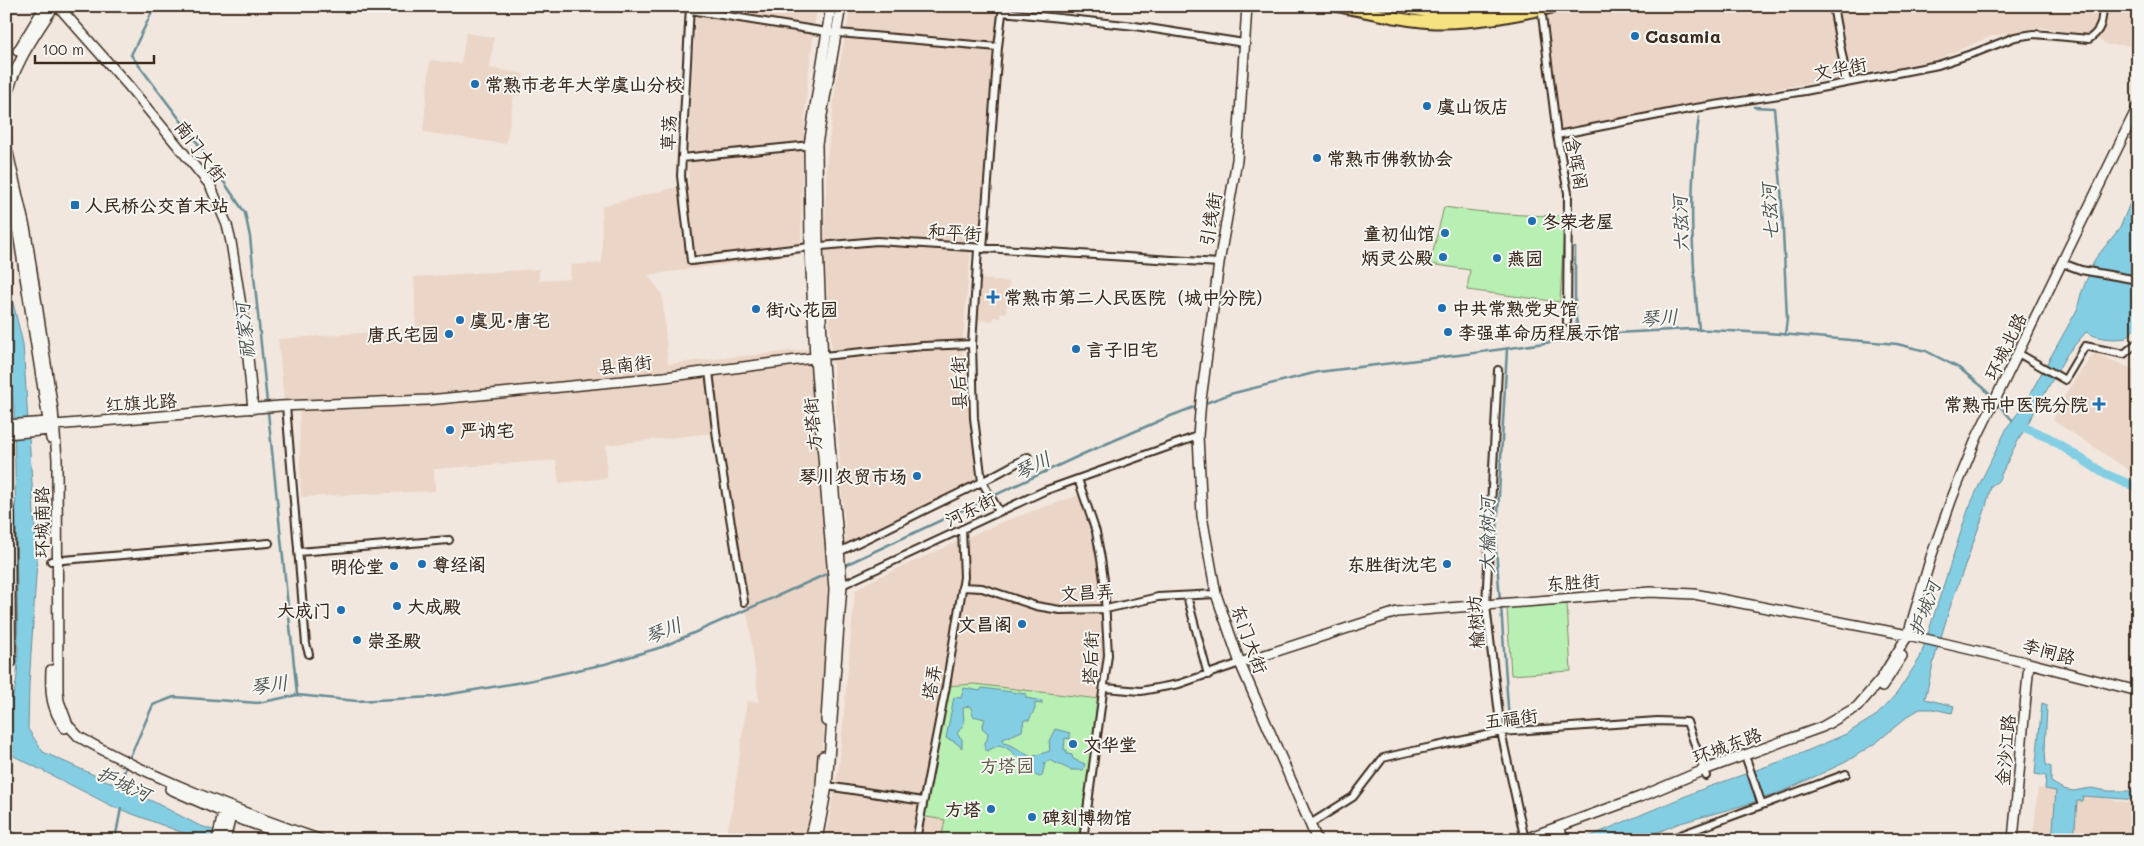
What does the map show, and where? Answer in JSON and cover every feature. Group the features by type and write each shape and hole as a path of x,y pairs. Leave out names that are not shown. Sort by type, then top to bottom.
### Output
{"main road":[{"path":"1336,6 1426,22 1489,19 1540,8 1559,6"},
{"path":"1396,6 1438,14 1460,14 1515,6"}],"street":[{"path":"6,79 18,50 45,6"},
{"path":"6,101 10,84 22,55 54,6"},
{"name":"南门大街","path":"58,6 127,84 210,185 227,225 231,242 256,409"},
{"name":"方塔街","path":"831,6 832,33"},
{"name":"方塔街","path":"817,840 827,786 839,580 819,357 814,246 813,144 832,33 841,6"},
{"name":"引线街","path":"1198,436 1219,263 1236,160 1247,6"},
{"path":"1833,6 1847,82"},
{"name":"文华街","path":"1557,135 1689,108 1938,65 2015,37 2034,34 2089,39 2098,33 2102,25 2103,6"},
{"path":"690,8 832,33 998,47"},
{"name":"草荡","path":"690,8 681,176 690,261"},
{"name":"含晖阁","path":"1540,8 1557,135 1568,199 1567,322"},
{"path":"1003,9 1135,26 1244,44"},
{"name":"县后街","path":"1000,510 982,482 974,418 972,344 1003,9"},
{"name":"环城北路","path":"2003,392 2138,106"},
{"name":"环城北路","path":"1911,635 1954,501 1994,409 2023,356 2063,264 2138,120"},
{"name":"环城南路","path":"6,144 26,232 51,425 54,561 50,692 54,710 72,737 134,770 228,811"},
{"path":"682,158 813,144"},
{"name":"环城南路","path":"6,171 51,425"},
{"name":"和平街","path":"690,261 814,246 877,241 1219,263"},
{"path":"2063,264 2081,270 2138,280"},
{"path":"2023,356 2065,380 2085,346 2124,354 2138,342"},
{"name":"县南街","path":"283,406 428,400 709,371 922,346 972,344"},
{"name":"方塔街","path":"819,357 837,558"},
{"name":"榆树坊","path":"1498,370 1490,605 1501,732 1524,839"},
{"path":"709,371 717,439 744,602"},
{"path":"6,406 7,425 31,427"},
{"path":"283,406 306,644 309,654"},
{"name":"红旗北路","path":"6,434 31,427 283,406"},
{"name":"河东街","path":"839,580 962,529 1044,491 1198,436"},
{"name":"东门大街","path":"1198,436 1202,516 1216,594 1240,663 1317,840"},
{"name":"河东街","path":"837,558 1028,457"},
{"name":"塔后街","path":"1078,479 1096,532 1104,580 1108,655 1084,840"},
{"path":"6,494 11,513 12,663"},
{"name":"塔弄","path":"916,840 946,686 964,577 962,529"},
{"path":"298,552 449,540"},
{"path":"54,561 270,543"},
{"name":"方塔街","path":"810,840 820,799 839,580"},
{"name":"文昌弄","path":"962,587 982,588 1036,606 1060,610 1106,609 1158,597 1216,594"},
{"name":"东胜街","path":"1240,663 1397,612 1650,592 1694,594 1952,644"},
{"path":"1187,596 1208,675"},
{"name":"环城东路","path":"1524,839 1828,730 1864,708 1890,676 1911,635"},
{"name":"环城东路","path":"1540,840 1822,727 1857,707 1881,679 1911,635"},
{"name":"李闸路","path":"1952,644 2138,691"},
{"path":"1105,688 1140,691 1179,684 1240,663"},
{"name":"金沙江路","path":"2013,840 2029,663"},
{"name":"五福街","path":"1310,824 1353,797 1383,758 1501,732 1657,721 1687,722 1705,773"},
{"path":"1746,760 1762,805"},
{"path":"1667,840 1846,774"},
{"path":"827,786 923,800"},
{"path":"217,840 224,827 228,811"},
{"path":"228,811 300,840"},
{"path":"228,811 321,840"},
{"path":"224,827 225,840"}],"shaded area":[{"path":"696,6 817,6 807,87 802,169 801,254 648,275 662,294 668,364 809,349 829,521 824,735 805,840 725,840 732,810 747,701 759,702 750,629 712,433 606,445 607,478 559,483 556,460 434,469 435,491 301,497 299,399 284,400 278,339 416,329 414,277 539,269 539,281 570,279 571,265 602,263 602,206 689,184 688,160"},
{"path":"851,6 1005,6 984,169 980,230 972,236 962,350 972,421 976,481 962,486 846,544 824,247 827,159 836,83"},
{"path":"1580,6 2138,6 2138,45 2108,45 2091,35 2039,27 1990,37 1932,61 1559,130 1545,13"},
{"name":"常熟市老年大学虞山分校","path":"466,33 494,38 490,68 524,74 520,96 514,95 506,144 423,132 430,60 461,64"},
{"name":"常熟市第二人民医院（城中分院）","path":"981,279 1009,282 1006,313 1001,312 1000,318 993,317 993,321 976,320"},
{"name":"常熟市中医院分院","path":"2094,353 2138,371 2138,460 2132,472 2053,420 2069,388"},
{"path":"1079,495 1098,562 1103,646 1099,699 1038,693 921,816 945,820 941,840 825,840 839,766 855,591 868,582 1002,522"},
{"path":"2038,788 2138,804 2138,840 2033,840"}],"green space":[{"name":"燕园","path":"1444,207 1504,214 1565,216 1560,302 1467,290 1470,270 1430,264"},
{"path":"1567,604 1571,671 1511,675 1507,608"},
{"name":"方塔园","path":"974,684 1099,699 1079,840 941,840 945,820 921,816 946,686"}],"water":[{"path":"2138,183 2138,325 2126,338 2105,338 2086,332 2067,354 2014,448 1998,481 1991,486 1985,510 1951,604 1934,660 1925,699 1954,706 1952,713 1933,709 1920,709 1908,716 1877,742 1846,762 1786,790 1748,804 1677,824 1640,840 1581,840 1700,790 1793,757 1846,734 1877,715 1897,693 1920,658 1968,510 1982,479 2008,426 2022,408 2077,310 2081,294 2095,259 2120,228"},
{"path":"6,274 23,344 37,560 28,729 43,752 154,802 198,825 242,840 202,840 114,807 6,752 6,707 15,687 18,649 14,408 6,361"},
{"path":"964,688 980,691 982,688 1026,694 1026,698 1042,701 1042,704 1035,703 1035,709 1029,720 1024,720 1022,731 1003,739 1004,743 1031,757 1050,751 1049,741 1055,729 1070,733 1070,739 1065,738 1064,750 1067,750 1067,754 1072,755 1073,759 1085,764 1083,770 1071,770 1049,760 1045,763 1042,776 1039,777 1033,774 1005,747 999,745 987,751 985,749 985,742 988,733 982,728 985,719 973,716 969,706 963,708 964,723 957,734 962,739 962,748 946,738 954,697 961,698"},
{"path":"2042,703 2047,705 2045,751 2046,765 2051,767 2051,782 2063,789 2073,791 2091,788 2108,791 2138,791 2138,800 2083,796 2082,801 2077,801 2074,840 2052,840 2056,791 2045,789 2046,776 2035,774"}],"waterway":[{"name":"祝家河","path":"155,6 131,55 194,138 245,213 250,237 297,694"},
{"name":"七弦河","path":"1754,107 1774,108 1781,186 1787,319 1785,335"},
{"name":"六弦河","path":"1699,117 1693,170 1692,223 1699,330"},
{"path":"1575,248 1575,313 1579,335"},
{"name":"琴川","path":"1203,404 1230,394 1318,372 1567,340 1579,335 1690,329 1768,333 1897,344 1926,351 1959,368 1984,388 1992,398"},
{"name":"大榆树河","path":"1500,601 1496,549 1507,349"},
{"name":"琴川","path":"1996,402 2014,422"},
{"name":"琴川","path":"843,566 1083,454 1197,406"},
{"path":"2016,424 2049,438 2105,474 2138,488"},
{"name":"琴川","path":"129,759 153,705 174,697 258,703 297,695 357,701 433,697 528,681 605,664 662,647 831,572"},
{"name":"大榆树河","path":"1501,606 1509,722"},
{"name":"琴川","path":"119,788 127,764"},
{"path":"115,840 121,808"}],"place":[{"name":"Casamia","path":"1635,36"},
{"name":"常熟市老年大学虞山分校","path":"475,84"},
{"name":"虞山饭店","path":"1427,106"},
{"name":"常熟市佛教协会","path":"1317,158"},
{"name":"人民桥公交首末站","path":"75,205"},
{"name":"冬荣老屋","path":"1532,221"},
{"name":"童初仙馆","path":"1445,233"},
{"name":"炳灵公殿","path":"1443,257"},
{"name":"燕园","path":"1497,258"},
{"name":"常熟市第二人民医院（城中分院）","path":"993,297"},
{"name":"中共常熟党史馆","path":"1442,308"},
{"name":"街心花园","path":"756,309"},
{"name":"虞见·唐宅","path":"460,320"},
{"name":"李强革命历程展示馆","path":"1448,332"},
{"name":"唐氏宅园","path":"449,334"},
{"name":"言子旧宅","path":"1076,349"},
{"name":"常熟市中医院分院","path":"2099,404"},
{"name":"严讷宅","path":"450,430"},
{"name":"琴川农贸市场","path":"917,476"},
{"name":"尊经阁","path":"422,564"},
{"name":"东胜街沈宅","path":"1447,564"},
{"name":"明伦堂","path":"394,566"},
{"name":"大成殿","path":"397,606"},
{"name":"大成门","path":"341,610"},
{"name":"文昌阁","path":"1022,624"},
{"name":"崇圣殿","path":"357,640"},
{"name":"文华堂","path":"1073,744"},
{"name":"方塔","path":"991,809"},
{"name":"碑刻博物馆","path":"1032,817"}],"water label":[{"name":"护城河","path":"1924,608"},
{"name":"护城河","path":"124,783"}]}
